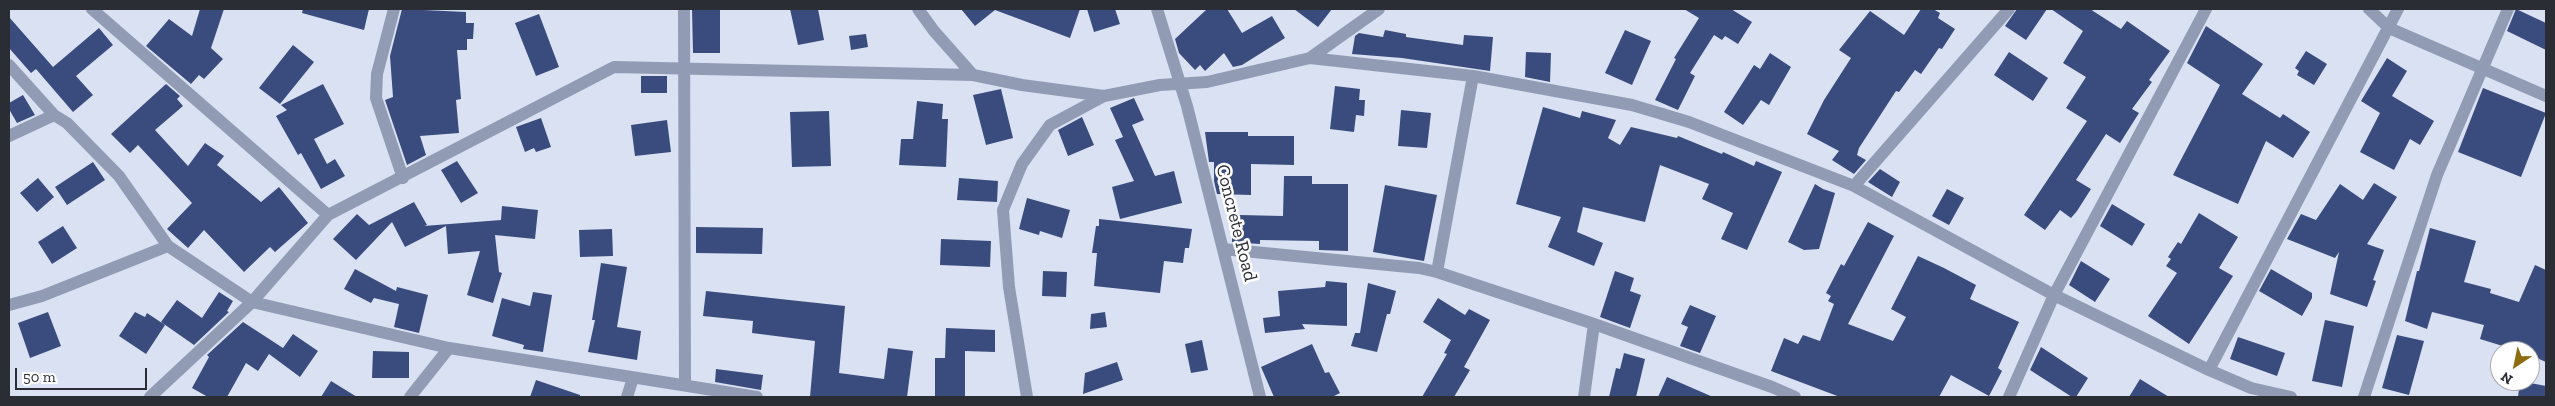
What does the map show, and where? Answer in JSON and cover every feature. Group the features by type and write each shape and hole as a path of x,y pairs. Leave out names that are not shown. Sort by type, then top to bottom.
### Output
{"street":[{"path":"92,9 328,215"},
{"path":"394,9 377,74 376,98 403,178"},
{"path":"684,9 684,384"},
{"path":"918,9 934,31 973,75"},
{"name":"Concrete Road","path":"1157,9 1181,85 1260,397"},
{"path":"1310,58 1379,9"},
{"path":"1854,186 2009,9"},
{"path":"2009,397 2054,294 2206,9"},
{"path":"2369,9 2389,28 2546,96"},
{"path":"2209,370 2398,9"},
{"path":"2364,397 2437,175 2508,9"},
{"path":"1027,397 1009,288 1003,210 1022,164 1050,125 1104,96 1160,85 1207,82 1310,58 1472,76 1632,105 1689,122 1854,186 2054,294 2209,370 2251,388 2290,397"},
{"path":"9,65 54,115 67,123 118,176 168,246 252,302 449,348 757,397"},
{"path":"150,397 252,302 328,215 403,178 614,67 683,67 973,75 1022,85 1104,96"},
{"path":"1437,272 1472,76"},
{"path":"9,136 54,115"},
{"path":"9,305 42,296 168,246"},
{"path":"1223,249 1419,268 1437,272 1594,324 1772,387 1795,397"},
{"path":"1584,397 1594,324"},
{"path":"410,397 449,348"},
{"path":"627,397 632,378"}],"building":[{"path":"200,9 224,9 211,48 223,59 204,79 199,75 191,84 146,46 169,19 192,36"},
{"path":"303,9 369,9 364,30 302,13"},
{"path":"402,9 466,12 466,23 474,23 473,39 467,39 467,50 457,50 461,99 456,100 459,133 420,136 426,155 407,165 385,100 393,97 390,56"},
{"path":"692,9 720,9 720,53 693,53"},
{"path":"790,9 818,9 824,40 798,45"},
{"path":"961,9 1080,9 1070,38 995,10 975,26"},
{"path":"1087,9 1115,9 1120,24 1094,32"},
{"path":"1207,9 1227,9 1242,33 1272,16 1285,38 1242,65 1233,67 1224,53 1205,71 1200,65 1195,70 1179,53 1175,39"},
{"path":"1294,9 1332,9 1318,27"},
{"path":"1684,9 1731,9 1752,22 1738,44 1725,36 1722,40 1714,35 1690,73 1695,76 1678,110 1655,100 1676,59 1674,58 1699,18"},
{"path":"1921,9 1933,9 1940,13 1938,18 1955,29 1942,49 1939,48 1921,74 1915,70 1899,92 1896,91 1859,148 1857,155 1866,160 1854,174 1832,160 1839,151 1807,134 1824,100 1851,58 1839,50 1870,11 1904,35"},
{"path":"2017,9 2047,9 2026,40 2005,26"},
{"path":"2051,9 2090,9 2121,29 2127,21 2170,51 2149,80 2152,82 2132,109 2139,113 2120,143 2106,134 2076,180 2091,189 2077,211 2071,218 2060,210 2045,230 2024,215 2087,121 2066,108 2086,77 2063,63 2083,31"},
{"path":"2516,9 2546,23 2546,50 2507,31"},
{"path":"539,14 559,67 536,76 515,23"},
{"path":"9,17 53,67 99,28 113,45 76,76 93,95 73,112 36,69 31,73 9,48"},
{"path":"2206,26 2263,64 2242,94 2280,118 2283,114 2310,132 2293,158 2266,141 2238,204 2173,175 2220,85 2187,63"},
{"path":"1385,30 1406,34 1406,37 1463,45 1464,35 1493,37 1490,71 1402,58 1352,54 1355,36 1359,33 1383,37"},
{"path":"1625,30 1651,41 1632,85 1605,73"},
{"path":"866,34 868,47 851,50 849,36"},
{"path":"293,45 314,62 280,104 259,88"},
{"path":"2306,51 2327,64 2314,85 2297,75 2299,71 2295,68"},
{"path":"1526,52 1551,53 1550,82 1525,77"},
{"path":"2009,52 2048,78 2033,101 1994,75"},
{"path":"1770,53 1791,67 1769,105 1761,100 1743,125 1724,112 1754,65 1760,69"},
{"path":"2387,58 2407,71 2392,96 2434,121 2420,145 2410,139 2394,170 2360,152 2380,113 2361,101"},
{"path":"641,76 667,76 667,93 641,93"},
{"path":"166,84 180,96 177,99 183,106 155,130 188,166 205,143 224,156 217,165 261,202 279,187 308,223 275,252 270,247 244,272 204,230 188,248 167,229 192,203 138,145 130,153 111,134"},
{"path":"323,84 344,124 314,139 327,164 335,159 345,176 321,189 301,153 298,155 276,116 287,110 281,105"},
{"path":"1335,86 1360,89 1359,100 1365,100 1364,116 1356,115 1354,132 1330,129"},
{"path":"2483,88 2546,113 2521,177 2458,152"},
{"path":"1001,89 1013,138 986,145 973,95"},
{"path":"23,95 35,115 17,123 9,109 9,103"},
{"path":"1134,98 1144,120 1132,125 1155,176 1174,171 1182,203 1120,219 1112,187 1134,181 1115,140 1123,137 1110,108"},
{"path":"917,101 943,104 942,119 948,119 946,167 899,165 901,139 913,139"},
{"path":"1543,107 1580,118 1582,111 1616,120 1608,138 1620,145 1631,127 1677,138 1678,136 1722,154 1723,152 1754,166 1756,161 1782,172 1747,250 1721,239 1733,213 1702,199 1709,184 1660,165 1645,222 1583,207 1577,232 1603,243 1594,266 1548,247 1561,217 1516,204"},
{"path":"1401,110 1431,113 1427,148 1398,146"},
{"path":"829,111 831,166 792,167 790,112"},
{"path":"1082,117 1094,145 1068,156 1058,130"},
{"path":"541,118 551,147 536,152 534,148 525,152 516,127"},
{"path":"667,120 671,152 635,156 631,125"},
{"path":"1205,132 1248,132 1248,136 1294,136 1294,165 1251,164 1251,195 1217,194 1214,181 1214,162 1209,162"},
{"path":"457,161 478,193 461,203 441,170"},
{"path":"93,162 105,180 67,205 55,187"},
{"path":"1880,169 1900,182 1892,197 1868,182"},
{"path":"1284,176 1312,176 1312,184 1348,184 1348,251 1319,250 1319,241 1260,240 1260,244 1232,242 1232,224 1239,225 1239,215 1283,216"},
{"path":"38,178 54,197 37,212 20,193"},
{"path":"959,178 998,181 997,202 957,200"},
{"path":"2374,183 2397,197 2367,244 2384,250 2373,280 2376,281 2367,307 2330,294 2339,252 2335,258 2287,239 2301,214 2316,220 2340,184 2363,200"},
{"path":"1815,184 1835,193 1819,249 1804,250 1788,242"},
{"path":"1385,185 1437,195 1424,261 1373,252"},
{"path":"1947,189 1964,198 1949,225 1932,216"},
{"path":"1027,198 1070,210 1062,238 1040,231 1039,235 1019,229"},
{"path":"414,202 427,225 424,226 501,220 502,206 538,210 535,239 495,235 499,272 502,273 493,303 467,295 480,251 448,254 446,226 405,247 392,222 356,260 333,239 357,214 369,225"},
{"path":"2112,204 2145,224 2132,246 2100,226"},
{"path":"2199,213 2238,237 2219,268 2233,276 2189,344 2148,316 2177,273 2166,266 2171,259 2168,257 2178,242 2181,244"},
{"path":"1099,219 1192,229 1189,248 1185,248 1183,263 1164,261 1160,293 1094,286 1097,253 1092,253 1096,226 1099,226"},
{"path":"1868,222 1894,236 1848,324 1893,341 1906,317 1891,309 1918,256 1944,268 1976,285 1970,299 2019,322 1998,368 2002,371 1989,396 1951,375 1939,397 1840,397 1771,371 1784,338 1798,344 1803,335 1820,341 1834,304 1828,301 1831,296 1826,293 1841,264 1844,266"},
{"path":"63,226 77,248 52,264 38,242"},
{"path":"696,227 763,228 762,254 696,253"},
{"path":"2430,228 2476,241 2464,282 2491,289 2490,293 2519,302 2535,265 2546,270 2546,362 2540,359 2540,341 2490,342 2480,339 2484,325 2432,312 2427,329 2405,321 2417,271 2419,271"},
{"path":"612,229 613,256 580,257 579,230"},
{"path":"941,239 991,241 990,267 940,265"},
{"path":"2081,261 2110,279 2095,302 2069,285"},
{"path":"601,263 627,267 617,327 641,331 637,360 588,352 595,320 592,320"},
{"path":"355,269 396,291 397,287 428,295 419,333 394,327 399,304 374,298 371,303 344,289"},
{"path":"2271,269 2312,293 2312,298 2302,316 2259,291"},
{"path":"1043,271 1067,272 1066,297 1042,296"},
{"path":"1615,271 1634,278 1630,291 1641,295 1630,328 1600,317"},
{"path":"1326,281 1347,283 1347,326 1302,324 1305,329 1265,333 1263,318 1280,316 1278,291 1325,287"},
{"path":"1368,283 1396,291 1390,314 1387,314 1377,352 1351,346 1355,333 1360,333"},
{"path":"706,291 845,306 839,373 884,379 888,348 913,351 907,397 810,397 815,341 752,333 753,321 703,316"},
{"path":"219,292 233,301 227,311 229,312 194,345 161,322 177,300 202,318"},
{"path":"533,292 552,295 543,352 523,349 524,345 492,336 502,298 530,306"},
{"path":"1438,298 1465,315 1469,309 1490,320 1464,367 1470,370 1454,397 1422,397 1447,354 1444,353 1451,340 1423,322"},
{"path":"1690,305 1716,316 1700,353 1680,346 1688,327 1681,324"},
{"path":"48,312 61,346 30,358 18,323"},
{"path":"135,312 145,317 147,313 165,325 146,354 119,336"},
{"path":"1105,312 1107,327 1090,329 1091,314"},
{"path":"2325,320 2354,326 2342,387 2312,381"},
{"path":"243,322 283,348 293,334 318,351 300,377 269,354 258,371 246,363 227,397 208,397 192,388 209,357 207,355"},
{"path":"946,328 995,330 995,352 965,351 965,397 935,397 935,358 945,358"},
{"path":"2397,335 2424,341 2409,395 2382,388"},
{"path":"2238,337 2285,353 2277,376 2230,359"},
{"path":"1202,340 1208,370 1191,373 1185,344"},
{"path":"1312,344 1325,373 1329,372 1340,393 1332,397 1274,397 1261,367"},
{"path":"2041,347 2088,378 2076,397 2072,397 2030,370"},
{"path":"373,351 409,352 409,378 372,378"},
{"path":"1624,353 1645,359 1636,397 1609,397 1616,368 1620,369"},
{"path":"1117,362 1123,380 1083,394 1085,373"},
{"path":"716,369 763,375 761,390 715,382"},
{"path":"1667,377 1713,397 1658,397"},
{"path":"2140,379 2169,397 2129,397"},
{"path":"536,380 580,395 580,397 530,397"},
{"path":"331,381 357,397 321,397"},
{"path":"2540,385 2546,386 2546,397 2518,397 2519,391 2540,391"}]}
